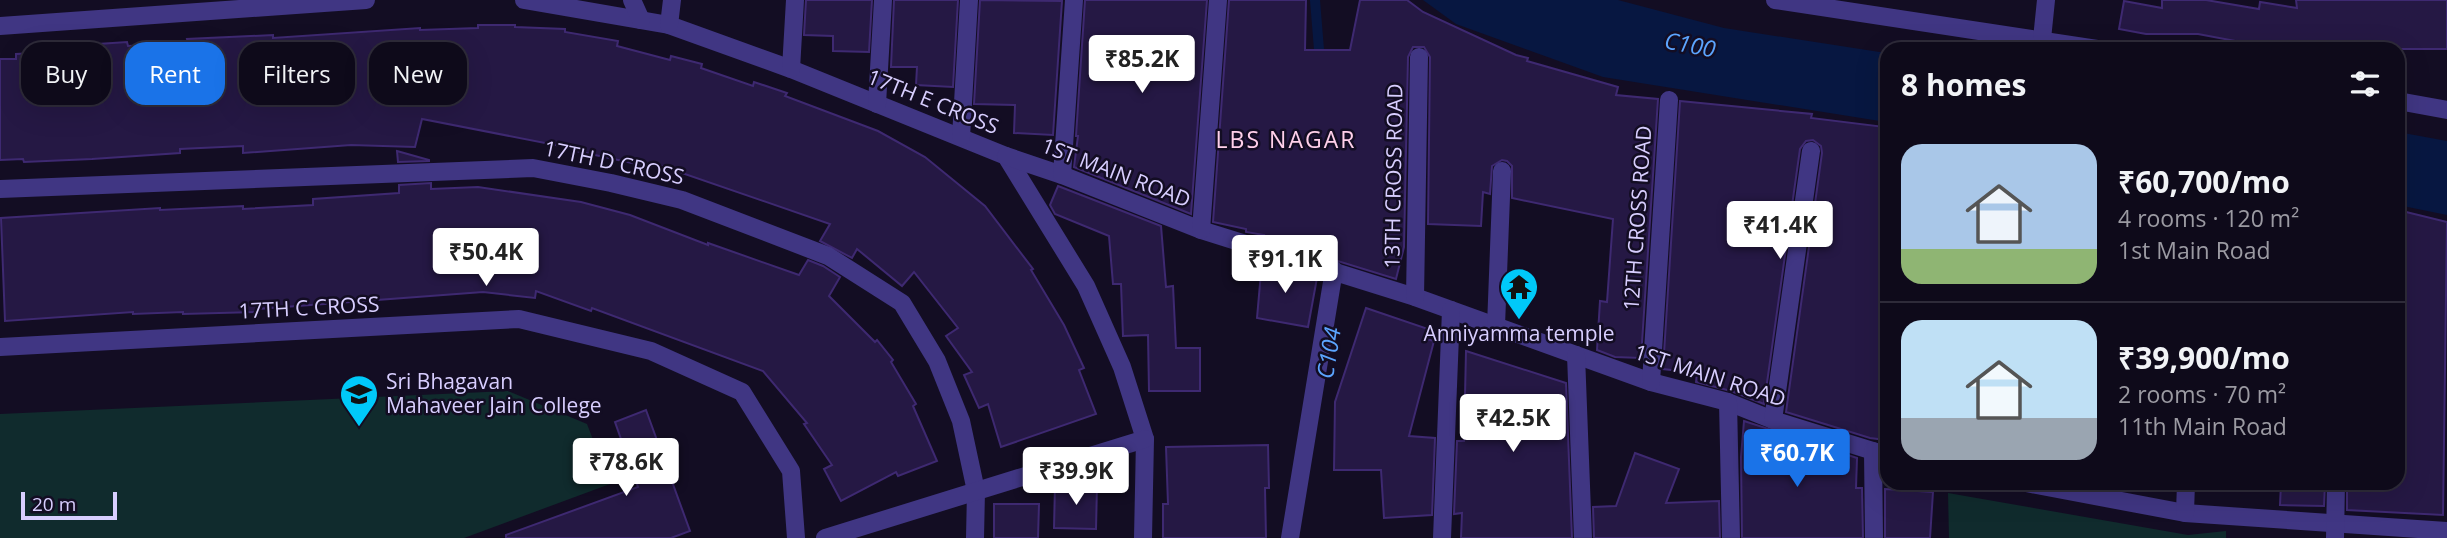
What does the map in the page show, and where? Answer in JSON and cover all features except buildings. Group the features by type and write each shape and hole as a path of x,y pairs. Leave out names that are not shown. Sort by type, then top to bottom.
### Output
{"street":[{"path":"0,26 291,2 366,0"},
{"name":"17TH E CROSS","path":"524,0 669,25 791,69 1006,156 1086,286 1122,367 1145,439 1143,538"},
{"path":"632,0 641,20"},
{"path":"669,25 671,0"},
{"path":"791,69 795,0"},
{"path":"877,104 883,0"},
{"path":"961,137 970,0"},
{"path":"1062,174 1074,0"},
{"path":"1201,230 1218,0"},
{"path":"1775,0 2058,42"},
{"path":"2042,39 2046,0"},
{"name":"13TH CROSS ROAD","path":"1415,297 1419,57"},
{"name":"12TH CROSS ROAD","path":"1651,382 1669,100"},
{"path":"2405,102 2447,110"},
{"path":"1773,420 1811,151"},
{"name":"1ST MAIN ROAD","path":"1006,156 1062,174 1201,230 1415,297 1651,382 1728,402 1773,420 1880,453"},
{"name":"17TH D CROSS","path":"0,189 533,168 682,200 828,256 902,303 937,361 961,421 976,491 975,538"},
{"path":"1496,326 1502,171"},
{"path":"1290,538 1335,271"},
{"path":"1442,538 1451,310"},
{"name":"17TH C CROSS","path":"0,347 519,319 652,351 742,392 790,471 796,538"},
{"path":"1576,355 1583,538"},
{"path":"1728,402 1731,538"},
{"path":"825,538 1145,439"},
{"path":"1874,538 1880,453"},
{"path":"2063,490 2185,513 2335,531 2447,531"},
{"path":"2185,513 2186,490"},
{"path":"2335,531 2336,490"},
{"path":"2447,525 2447,537"}],"green space":[{"path":"508,391 587,424 610,484 464,538 0,538 0,414"},
{"path":"1948,493 2188,535 2226,531 2226,538 1949,538"}],"water":[{"name":"C100","path":"1423,0 1618,0 1724,28 1880,52 1880,121 1603,77 1456,24"},
{"path":"2405,133 2447,141 2447,215 2405,206"}],"waterway":[{"name":"C104","path":"1315,0 1320,62"}],"place":[{"name":"Anniyamma temple","path":"1519,321"},
{"name":"Sri Bhagavan Mahaveer Jain College","path":"359,428"}],"district":[{"name":"LBS NAGAR","path":"1286,140"}]}
